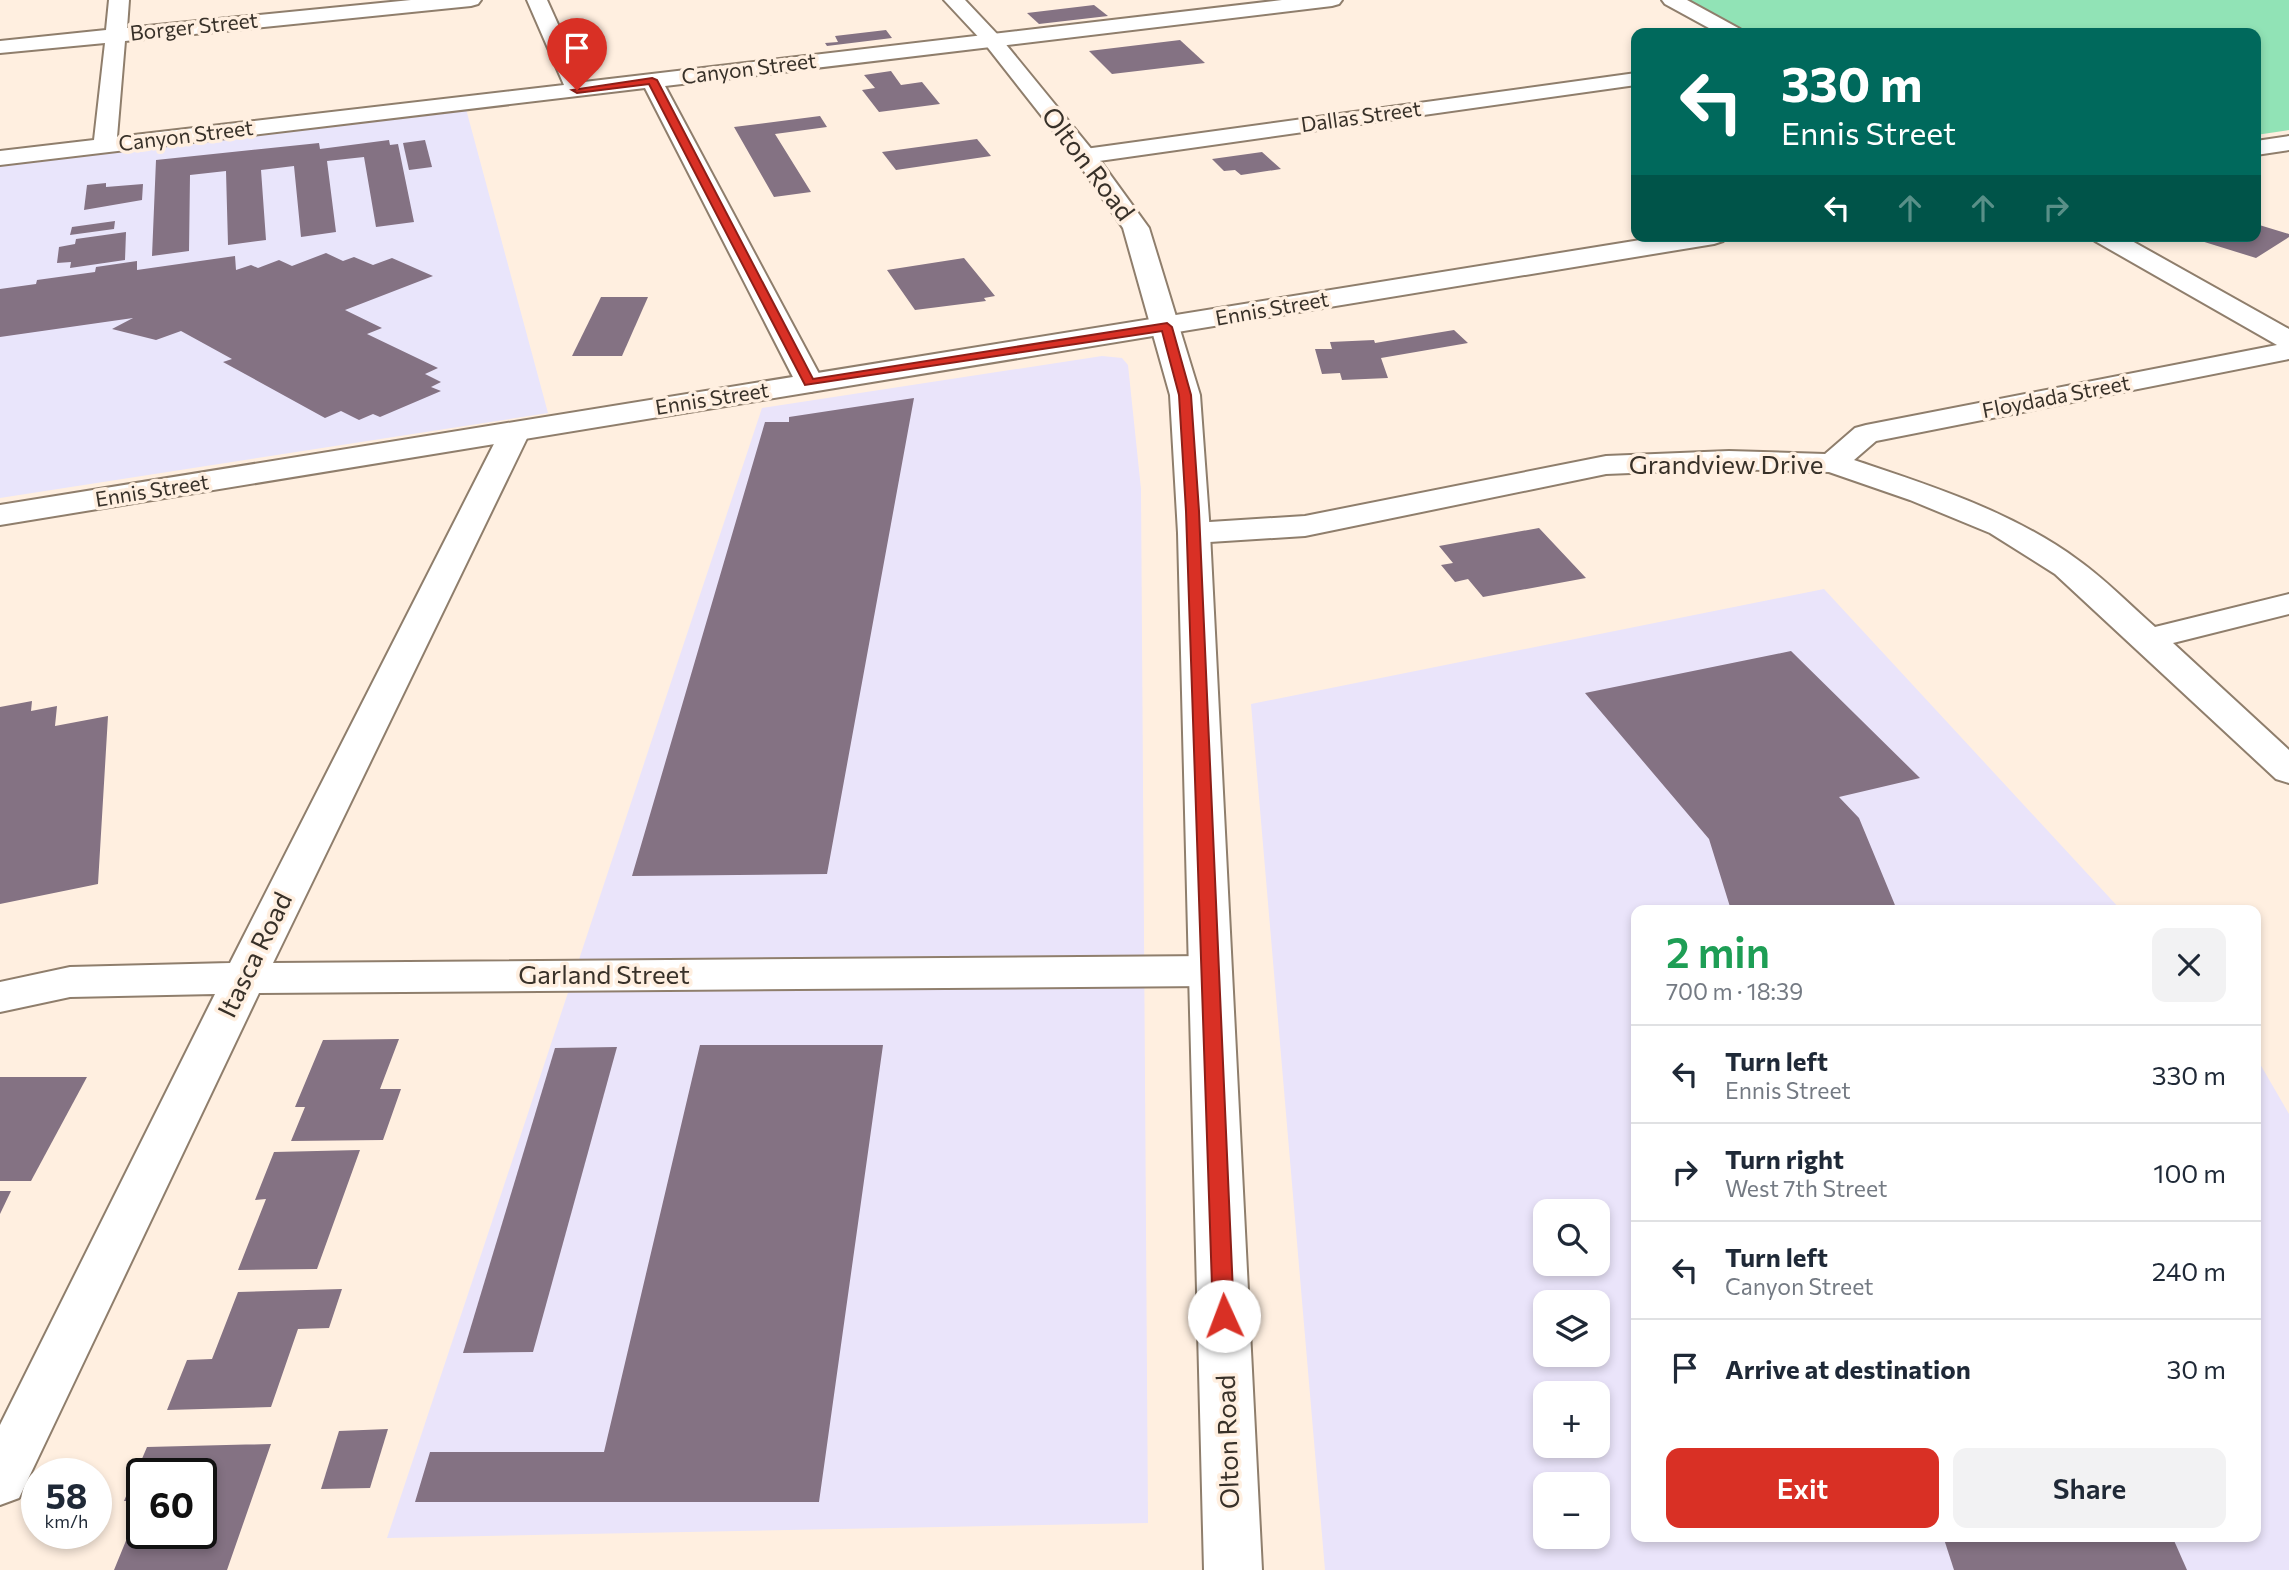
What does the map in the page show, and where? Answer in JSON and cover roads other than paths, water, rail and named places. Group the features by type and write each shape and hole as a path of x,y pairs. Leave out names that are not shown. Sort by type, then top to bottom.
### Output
{"street":[{"path":"105,146 119,0"},
{"name":"Borger Street","path":"0,47 471,0"},
{"path":"537,0 577,90"},
{"name":"Olton Road","path":"954,0 992,40 1085,156 1136,228 1185,395 1194,533 1233,1570"},
{"name":"Canyon Street","path":"0,158 1332,0"},
{"path":"1672,0 1724,28"},
{"path":"652,80 810,383"},
{"name":"Dallas Street","path":"1085,156 1631,80"},
{"path":"2261,147 2289,143"},
{"name":"Ennis Street","path":"0,515 1678,242"},
{"path":"2115,242 2289,340"},
{"name":"Floydada Street","path":"1832,463 1866,434 2289,351"},
{"name":"Itasca Road","path":"0,1481 244,978 515,432"},
{"name":"Grandview Drive","path":"1194,533 1304,526 1606,466 1729,460 1832,463 1921,493 2001,526 2067,567 2289,771"},
{"path":"2148,639 2289,604"},
{"name":"Garland Street","path":"0,997 70,982 244,978 1210,971"}]}
